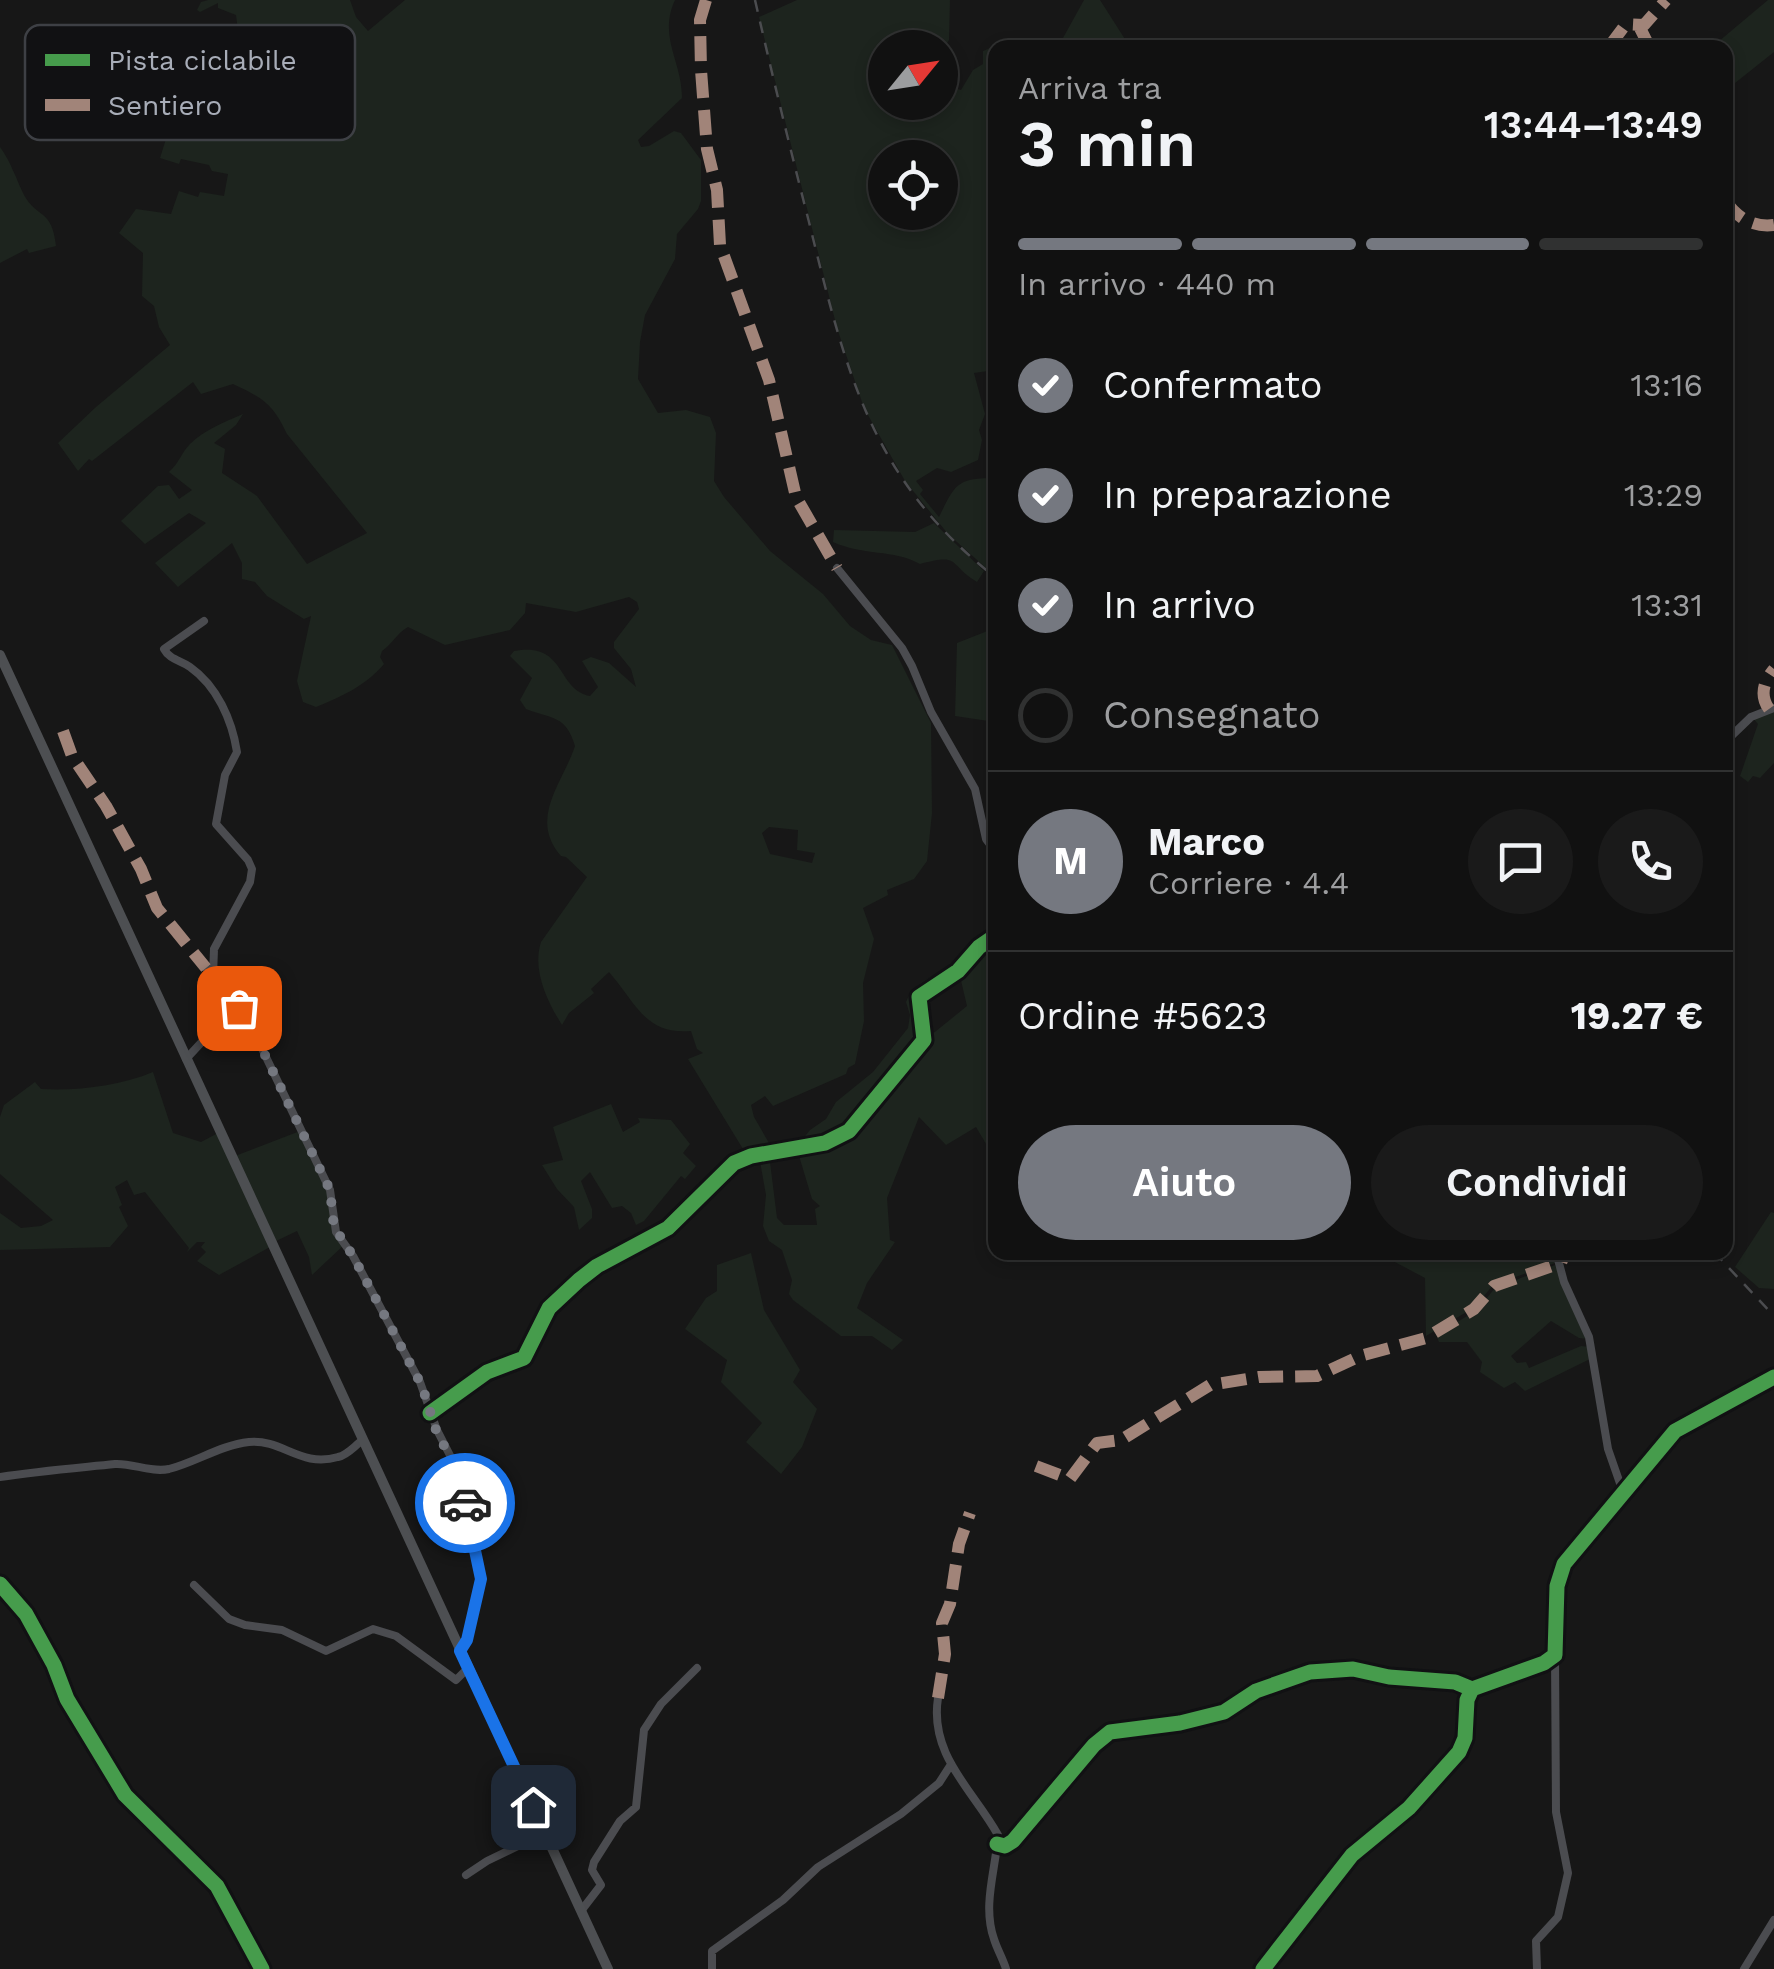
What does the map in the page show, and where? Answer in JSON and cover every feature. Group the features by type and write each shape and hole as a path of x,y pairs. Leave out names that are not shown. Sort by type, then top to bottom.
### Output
{"main road":[{"path":"0,656 364,1440 535,1820 608,1969"}],"street":[{"path":"837,568 907,657 931,712 975,789 988,840"},
{"path":"204,620 164,649 170,658 202,678 225,710 237,752 224,775 216,824 252,869 250,882 214,950 213,976"},
{"path":"1733,735 1758,712 1774,708"},
{"path":"430,1414 487,1372 524,1358 553,1302 597,1266 668,1228 727,1167 750,1156 825,1143 849,1131 924,1040 918,997 958,971 988,941"},
{"path":"206,968 252,1028 330,1190 338,1236 394,1330 462,1481 467,1525 481,1579 467,1640 460,1651"},
{"path":"186,1059 236,1004"},
{"path":"1558,1260 1589,1337 1608,1449 1623,1492"},
{"path":"1538,1969 1535,1945 1559,1914 1568,1870 1556,1812 1554,1655 1556,1586 1561,1570 1675,1431 1774,1376"},
{"path":"0,1476 117,1464 165,1470 231,1445 256,1442 299,1458 336,1458 364,1440"},
{"path":"0,1584 26,1614 67,1698 125,1795 217,1886 262,1969"},
{"path":"194,1585 229,1618 245,1625 282,1630 326,1652 373,1629 396,1636 456,1680 468,1668"},
{"path":"998,1844 1005,1846 1013,1841 1101,1736 1110,1732 1224,1712 1256,1691 1315,1671 1353,1670 1454,1682 1472,1688 1538,1666 1554,1655"},
{"path":"581,1911 601,1885 592,1870 594,1862 620,1822 636,1806 644,1730 661,1704 696,1668"},
{"path":"1264,1969 1352,1855 1409,1808 1459,1752 1466,1738 1467,1700 1472,1688"},
{"path":"938,1698 938,1725 950,1766 995,1829 998,1844 992,1869 990,1920 1006,1969"},
{"path":"712,1969 712,1951 724,1940 783,1900 818,1867 901,1814 939,1782 950,1766"},
{"path":"466,1875 488,1860 545,1834"},
{"path":"1744,1969 1774,1920"}],"shaded area":[{"path":"208,0 350,0 356,17 368,31 405,0 675,0 669,26 682,98 638,140 641,147 649,146 674,131 681,133 701,160 701,201 677,234 675,259 645,315 638,379 658,413 686,410 710,417 716,433 714,481 724,497 770,551 823,594 850,626 871,640 892,645 931,723 932,813 927,861 914,879 887,890 888,895 863,908 874,939 863,983 864,1021 855,1064 846,1074 773,1106 765,1096 751,1105 773,1150 746,1154 688,1059 703,1053 697,1049 691,1031 675,1031 652,1022 609,972 562,1025 546,996 540,974 541,942 587,877 561,856 548,828 551,801 575,746 562,723 526,709 520,700 532,678 510,656 514,651 543,653 571,685 590,696 598,687 582,661 591,657 609,663 636,687 631,669 614,648 614,642 639,609 637,602 629,597 576,612 526,603 525,613 510,630 445,645 408,627 382,651 384,664 369,678 316,707 303,702 297,681 311,616 304,619 267,596 255,582 242,579 242,563 232,543 178,587 155,563 206,523 189,513 145,544 121,521 158,486 169,485 179,499 192,490 169,472 196,439 243,414 214,443 225,449 222,473 257,496 307,564 367,533 287,434 272,409 233,384 201,394 193,382 78,471 58,443 170,345 159,327 154,306 142,296 143,253 119,233 136,209 171,214 179,191 198,197 200,192 224,196 228,174 212,171 209,165 181,159 179,164 160,158 166,140 355,140 355,25 237,25 236,15 218,8 218,3 197,10 201,2","holes":["769,827 798,830 797,850 815,853 812,863 770,854 762,833"]},
{"path":"797,0 950,0 949,30 868,30 868,120 958,120 958,89 983,64 983,51 988,49 988,371 974,373 985,414 979,430 982,440 978,460 951,472 937,468 916,481 923,490 920,494 939,517 959,485 988,478 988,570 948,534 905,481 864,408 837,328 759,17"},
{"path":"1084,0 1100,0 1126,40 1062,40"},
{"path":"1768,0 1774,0 1774,52 1733,85 1733,40 1720,40"},
{"path":"0,147 29,203 48,219 56,246 29,253 27,249 0,263"},
{"path":"934,523 984,571 977,582 949,560 920,564 833,542 834,530 915,532"},
{"path":"988,631 988,721 955,716 957,643"},
{"path":"1774,712 1774,763 1760,778 1753,776 1748,782 1740,776 1758,724 1753,718"},
{"path":"988,942 988,1147 976,1127 946,1145 919,1117 887,1198 890,1240 895,1242 867,1283 857,1308 903,1340 892,1350 872,1336 841,1336 789,1294 792,1280 782,1250 769,1241 763,1226 766,1195 759,1156 769,1154 777,1218 784,1225 817,1225 815,1209 820,1206 812,1199 797,1149 849,1133 925,1040 967,1006 959,972"},
{"path":"936,974 943,978 915,999 922,1039 854,1124 830,1140 798,1145 826,1119 836,1102 873,1072 908,1028 906,1002 911,992"},
{"path":"153,1072 173,1133 201,1142 218,1133 270,1247 219,1275 197,1261 206,1252 201,1247 205,1242 197,1242 187,1252 189,1248 145,1192 134,1195 127,1180 115,1187 128,1226 110,1247 0,1250 0,1213 21,1228 53,1220 0,1174 0,1117 4,1105 35,1082 41,1089 84,1088"},
{"path":"611,1104 623,1132 640,1122 638,1118 671,1120 690,1144 683,1153 696,1166 685,1179 681,1176 644,1221 636,1225 631,1213 622,1206 612,1208 590,1172 581,1181 592,1218 579,1230 574,1207 542,1165 563,1160 553,1127"},
{"path":"300,1131 329,1193 332,1224 344,1245 312,1275 297,1231 274,1242 235,1156"},
{"path":"1771,1212 1774,1289 1759,1288 1735,1267"},
{"path":"751,1253 764,1310 800,1370 793,1382 817,1409 802,1447 781,1474 746,1442 762,1423 721,1382 727,1360 685,1329 706,1298 717,1291 717,1265"},
{"path":"1391,1260 1558,1262 1493,1285 1475,1307 1426,1336 1425,1278"},
{"path":"1555,1265 1588,1339 1579,1338 1551,1321 1511,1356 1517,1363 1526,1362 1529,1368 1581,1346 1590,1347 1592,1358 1525,1391 1515,1382 1504,1388 1480,1372 1482,1362 1467,1342 1439,1342 1436,1335 1477,1310 1495,1288"}],"railway":[{"path":"755,0 851,373 891,460 918,501 988,571"},
{"path":"1722,1260 1774,1316"}],"marked path":[{"path":"706,0 700,20 701,70 720,245 769,380 796,497 837,568"},
{"path":"1614,40 1626,24 1644,25 1666,0"},
{"path":"1639,26 1646,40"},
{"path":"1733,211 1759,225 1774,225"},
{"path":"1769,709 1764,688 1774,669"},
{"path":"63,731 72,756 141,869 157,908 206,968"},
{"path":"1036,1466 1070,1479 1097,1443 1121,1440 1210,1385 1259,1377 1317,1376 1360,1356 1426,1338 1474,1309 1494,1286 1562,1260"},
{"path":"938,1698 945,1654 942,1623 950,1604 959,1544 970,1513"}],"cycle path":[{"path":"430,1413 487,1372 524,1358 549,1308 579,1280 597,1266 668,1228 734,1163 751,1156 825,1143 849,1131 924,1040 919,997 958,971 988,941"},
{"path":"1263,1969 1352,1855 1409,1808 1459,1752 1465,1738 1467,1700 1472,1689 1544,1663 1555,1655 1557,1586 1564,1564 1675,1431 1774,1377"},
{"path":"0,1584 26,1614 54,1665 67,1699 125,1795 217,1886 262,1969"},
{"path":"997,1844 1005,1846 1013,1841 1094,1745 1110,1732 1180,1723 1224,1712 1256,1691 1310,1672 1353,1669 1389,1677 1455,1682 1472,1689"}],"way so far":[{"path":"239,1008 330,1190 338,1236 353,1256 422,1386 436,1430 462,1481 465,1503"}],"route":[{"path":"465,1503 481,1586 467,1640 460,1651 533,1807"}]}
